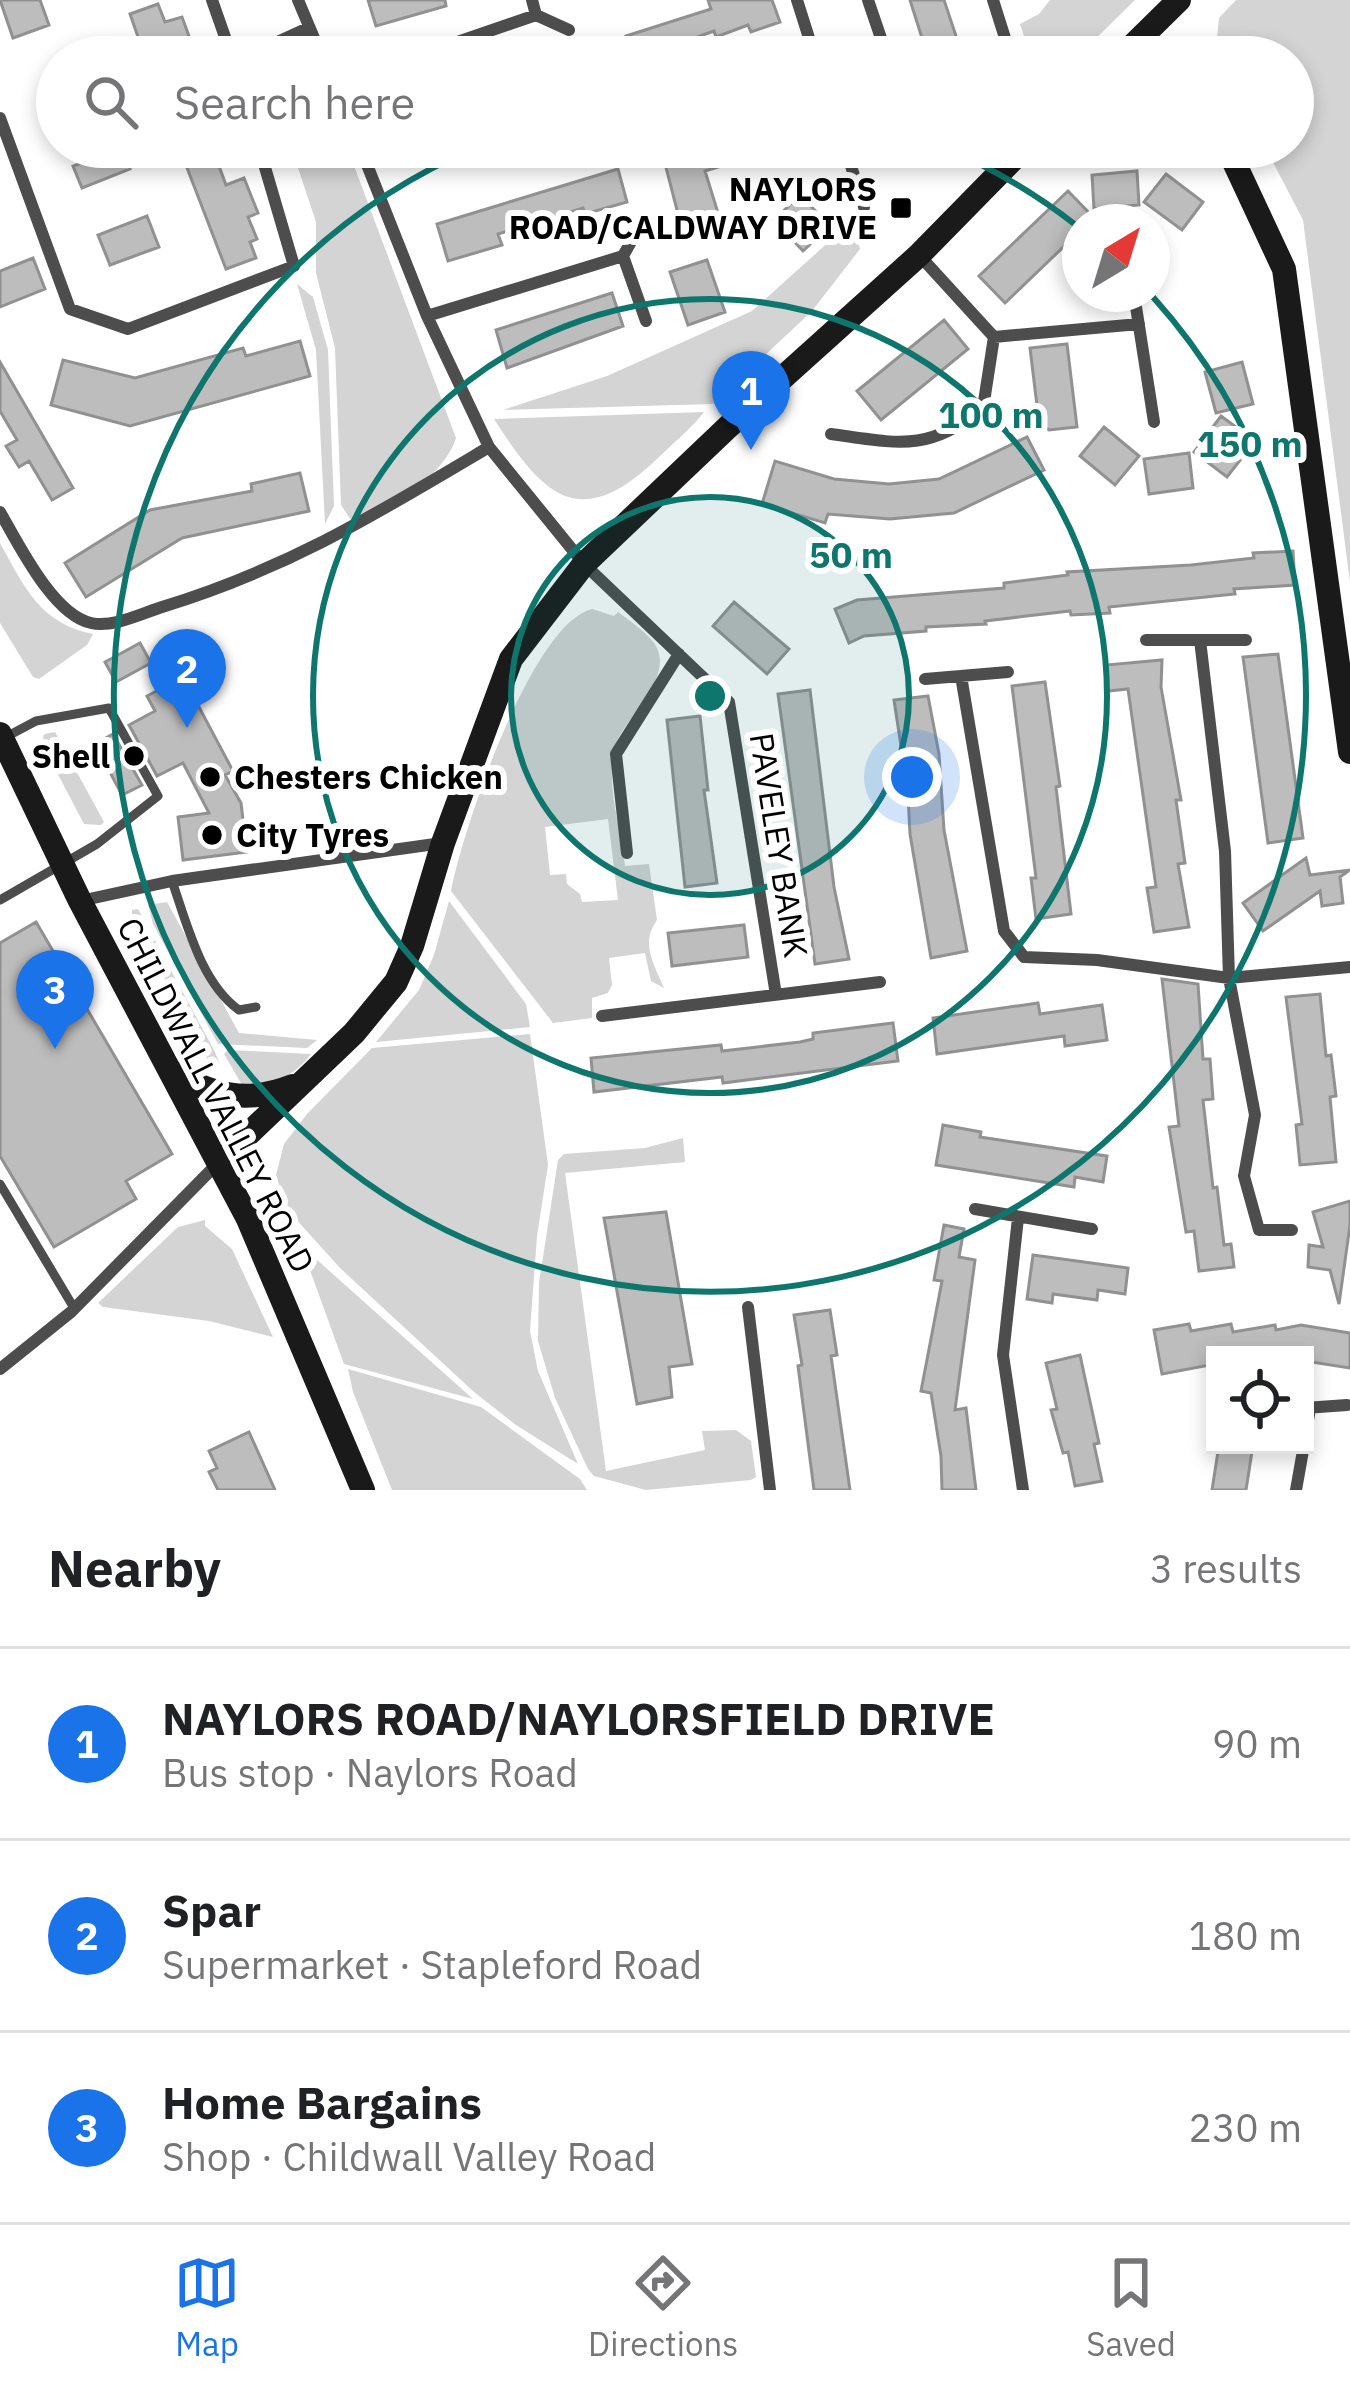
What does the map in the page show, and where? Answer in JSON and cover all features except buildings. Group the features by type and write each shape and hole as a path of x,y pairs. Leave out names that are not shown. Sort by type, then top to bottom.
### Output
{"street":[{"path":"212,0 225,36"},
{"path":"298,0 312,36"},
{"path":"532,0 536,15"},
{"path":"796,0 808,36"},
{"path":"868,0 880,36"},
{"path":"993,0 1004,36"},
{"path":"1148,36 1179,0"},
{"path":"474,36 536,15 569,30"},
{"path":"290,36 308,28"},
{"path":"0,118 70,309 128,329 294,266 265,168"},
{"name":"PAVELEY BANK","path":"368,168 428,316 489,447 584,565 729,702 776,995"},
{"path":"851,168 865,207"},
{"path":"0,1370 74,1308 380,1006 397,982 412,946 443,843 511,659 584,565 919,255 1004,168"},
{"path":"1237,168 1284,269 1350,752"},
{"path":"428,316 623,256 641,224"},
{"path":"919,255 994,337"},
{"path":"623,256 646,321"},
{"path":"1137,312 1154,422"},
{"path":"994,337 1139,324"},
{"path":"831,434 908,444 955,431 983,408 994,337"},
{"path":"0,512 33,569 62,605 88,623 112,622 235,585 318,546 489,447"},
{"path":"1146,640 1246,640"},
{"path":"1201,640 1225,851 1229,978 1255,1115 1244,1175 1259,1230 1292,1230"},
{"path":"627,853 616,754 679,654"},
{"path":"925,679 1008,672"},
{"path":"961,676 1004,931 1024,957 1097,960 1229,978 1350,967"},
{"name":"CHILDWALL VALLEY ROAD","path":"1,737 80,901 219,1162 363,1490"},
{"path":"80,901 172,881 443,843"},
{"path":"602,1016 880,982"},
{"path":"171,1071 195,1085 242,1098 299,1083"},
{"path":"975,1209 1092,1229"},
{"path":"1018,1218 1003,1355 1023,1490"},
{"path":"748,1307 770,1490"},
{"path":"1314,1408 1347,1406"},
{"path":"1296,1490 1302,1454"}],"lane":[{"path":"0,900 114,833 158,796 109,707 35,721 1,737"},
{"path":"172,881 190,938 224,1000 239,1010 256,1007"},
{"path":"0,1184 74,1308"}],"shaded area":[{"path":"1050,0 1135,0 1098,36 1024,36 1020,24 1039,14"},
{"path":"1236,0 1350,0 1350,582 1303,220 1276,168 1314,168 1314,36 1217,36 1219,18"},
{"path":"298,168 355,168 456,438 440,465 414,491 382,512 353,523 341,505 335,348 316,273 316,222"},
{"path":"852,221 860,249 812,311 713,404 503,410 607,376 752,311"},
{"path":"297,284 313,297 328,350 334,506 325,524 316,350"},
{"path":"704,412 631,481 606,495 585,499 566,496 547,485 494,419"},
{"path":"0,543 26,588 47,612 59,622 93,634 87,645 39,679 33,677 0,623"},
{"path":"592,609 614,616 618,612 654,643 659,656 655,682 616,744 612,773 625,866 649,864 657,920 649,945 664,988 651,981 645,953 609,958 612,985 608,993 592,998 592,1018 553,1023 451,891 469,824 503,734 523,689 569,623","holes":["608,819 618,900 582,902 567,884 566,874 550,875 545,827"]},
{"path":"55,732 104,822 101,825 84,824 42,744 44,734"},
{"path":"449,901 526,1004 530,1027 376,1042 419,990"},
{"path":"167,902 239,1033 317,1040 307,1048 218,1044 153,924 148,905"},
{"path":"138,909 215,1052 219,1062 213,1070 132,917 132,910"},
{"path":"530,1034 548,1165 530,1331 538,1371 578,1464 474,1392 340,1268 286,1208 276,1175 284,1144 372,1048"},
{"path":"228,1050 311,1054 281,1078 242,1085 224,1054"},
{"path":"683,1138 685,1162 565,1173 606,1471 705,1450 702,1431 736,1430 751,1441 756,1477 751,1480 646,1490 594,1476 588,1469 555,1398 538,1341 539,1283 558,1160 564,1154 645,1148"},
{"path":"205,1220 205,1226 232,1249 273,1337 98,1303 178,1227"},
{"path":"316,1259 473,1399 344,1364 307,1262"},
{"path":"348,1369 481,1407 580,1479 587,1490 392,1490"}],"place":[{"name":"NAYLORS ROAD/CALDWAY DRIVE","path":"901,208"},
{"name":"NAYLORS ROAD/NAYLORSFIELD DRIVE","path":"751,450"},
{"name":"Spar","path":"187,728"},
{"name":"Shell","path":"134,756"},
{"name":"Chesters Chicken","path":"210,777"},
{"name":"City Tyres","path":"212,835"},
{"name":"Home Bargains","path":"55,1049"}]}
